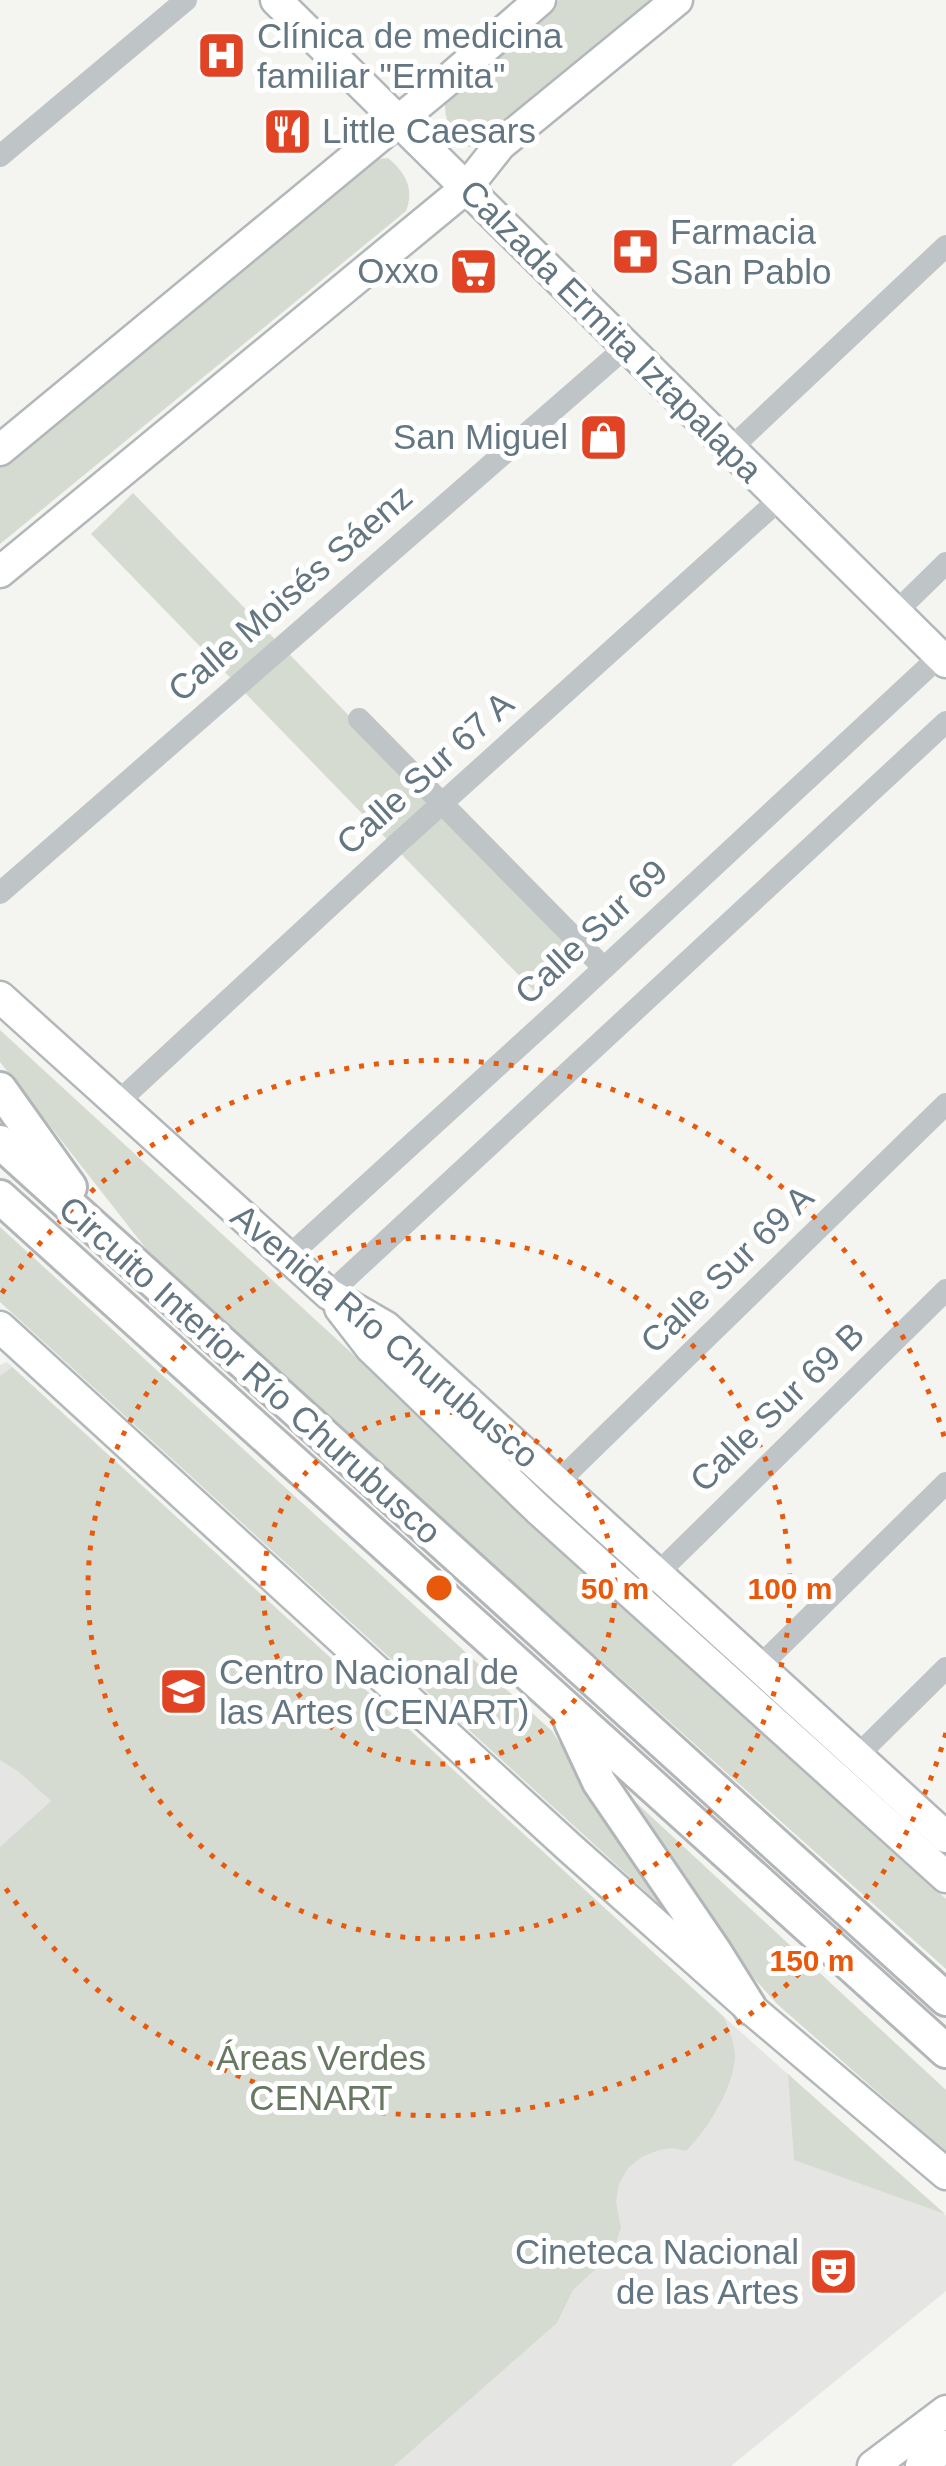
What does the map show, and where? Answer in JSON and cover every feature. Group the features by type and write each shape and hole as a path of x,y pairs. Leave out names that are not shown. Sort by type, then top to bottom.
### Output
{"highway":[{"path":"0,1089 114,1247"},
{"name":"Circuito Interior Río Churubusco","path":"0,1142 946,1999"},
{"name":"Circuito Interior Río Churubusco","path":"0,1197 946,2051"},
{"path":"565,1709 600,1782 750,2008"}],"main road":[{"name":"Calzada Ermita Iztapalapa","path":"276,0 943,659"},
{"path":"0,450 540,0"},
{"path":"0,572 466,188 500,146 677,0"},
{"name":"Avenida Río Churubusco","path":"0,998 328,1294 386,1328 946,1837"},
{"path":"328,1294 371,1348 539,1510 946,1877"},
{"path":"0,1327 541,1821 750,2008 946,2174"},
{"path":"874,2466 946,2411"},
{"path":"921,2466 946,2446"}],"street":[{"path":"0,156 186,0"},
{"path":"730,449 946,246"},
{"name":"Calle Moisés Sáenz","path":"0,892 626,346"},
{"name":"Calle Sur 67 A","path":"117,1103 781,498"},
{"path":"896,612 946,563"},
{"name":"Calle Sur 69","path":"288,1257 943,659"},
{"path":"359,719 604,968"},
{"path":"328,1294 946,722"},
{"name":"Calle Sur 69 A","path":"557,1483 946,1104"},
{"name":"Calle Sur 69 B","path":"657,1574 946,1290"},
{"path":"759,1667 946,1482"},
{"path":"858,1756 946,1668"}],"shaded area":[{"name":"Áreas Verdes CENART","path":"7,1362 946,2216 946,2291 731,2466 245,2466 0,2193 0,1365"}],"green space":[{"path":"559,0 666,0 489,146 468,147 450,125 446,98"},
{"path":"388,158 407,182 406,211 0,544 0,454 368,160"},
{"path":"133,493 578,952 536,993 91,534"},
{"path":"0,1030 946,1899 946,1969 158,1264 0,1062"},
{"path":"0,1227 552,1731 666,1910 0,1302"},
{"name":"Áreas Verdes CENART","path":"12,1367 724,2017 730,2032 735,2052 733,2069 725,2094 702,2132 686,2151 673,2148 642,2157 628,2168 619,2184 616,2202 621,2228 612,2254 573,2290 557,2323 394,2466 0,2466 0,1847 51,1801 0,1760 0,1376"},
{"path":"614,1782 946,2090 946,2152 777,2004 728,1949"},
{"path":"788,2074 945,2214 794,2160"}],"place":[{"name":"Clínica de medicina familiar \"Ermita\"","path":"222,56"},
{"name":"Little Caesars","path":"287,131"},
{"name":"Farmacia San Pablo","path":"635,252"},
{"name":"Oxxo","path":"474,271"},
{"name":"San Miguel","path":"603,437"},
{"name":"Centro Nacional de las Artes (CENART)","path":"184,1692"},
{"name":"Cineteca Nacional de las Artes","path":"834,2272"}]}
